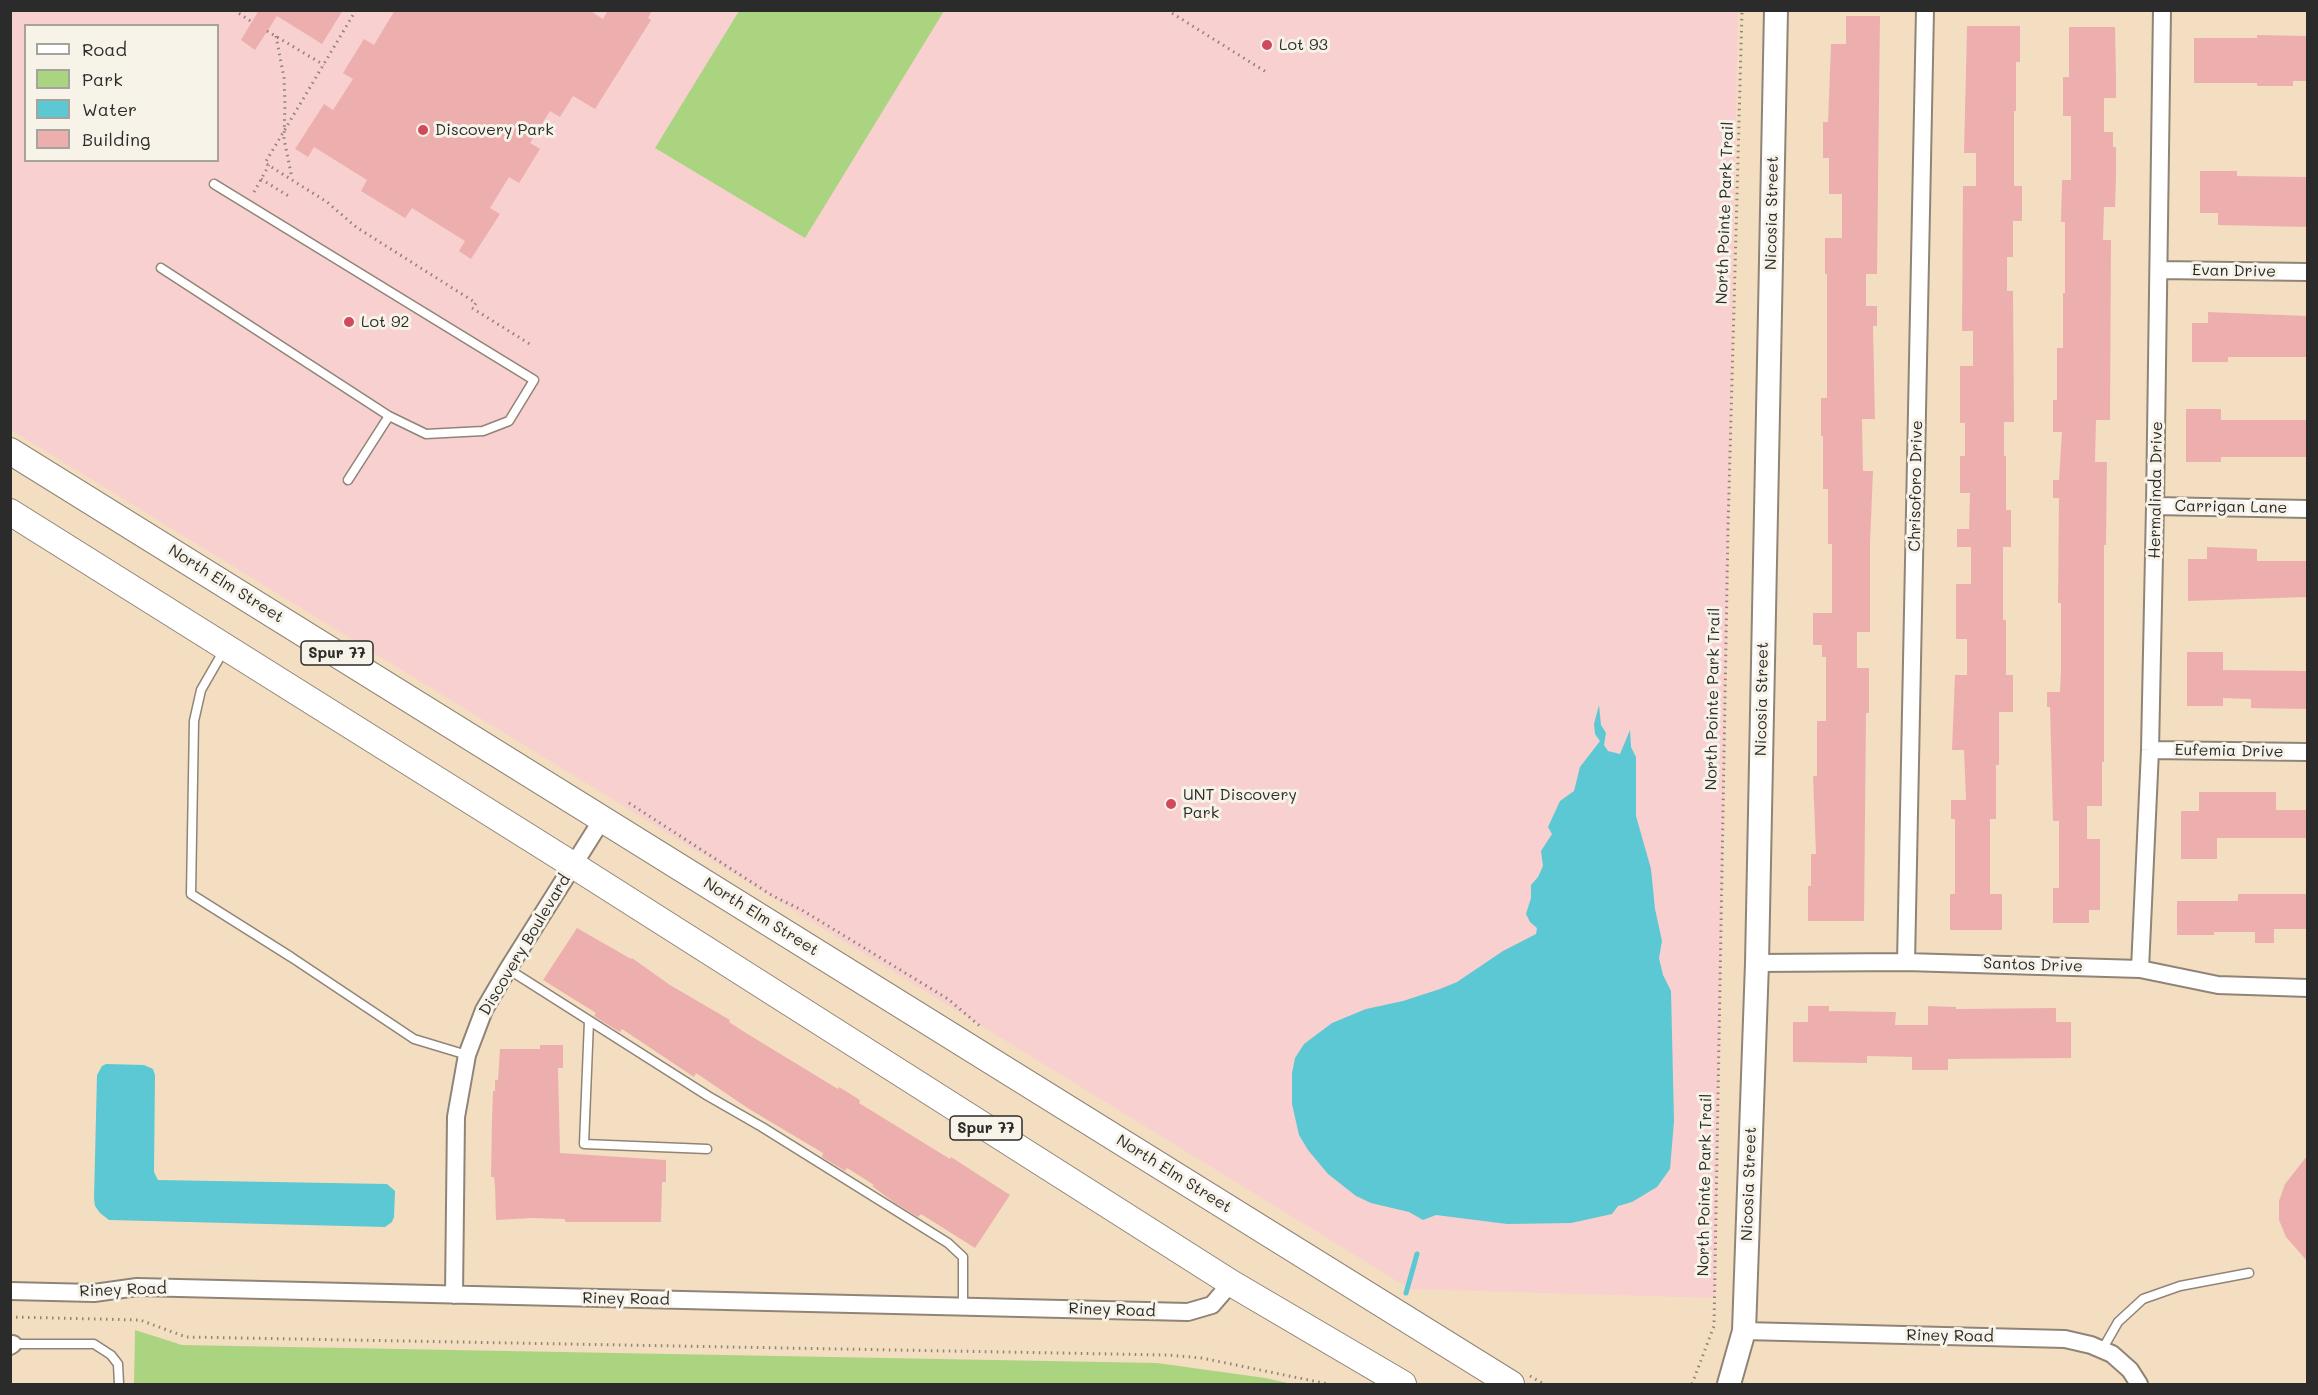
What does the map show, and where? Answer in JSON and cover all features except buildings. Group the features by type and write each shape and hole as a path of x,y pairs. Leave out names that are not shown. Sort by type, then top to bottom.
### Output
{"main road":[{"name":"North Elm Street","path":"10,451 1511,1384"},
{"name":"Spur 77","path":"10,512 573,865 1231,1283 1403,1384"}],"street":[{"name":"Nicosia Street","path":"1729,1384 1744,1332 1757,963 1776,10"},
{"name":"Chrisoforo Drive","path":"1906,962 1925,10"},
{"name":"Hermalinda Drive","path":"2140,969 2150,750 2156,506 2162,10"},
{"name":"Evan Drive","path":"2160,270 2307,272"},
{"name":"Carrigan Lane","path":"2156,506 2307,508"},
{"name":"Eufemia Drive","path":"2150,750 2307,752"},
{"name":"Discovery Boulevard","path":"454,1295 456,1117 467,1055 484,1010 603,818"},
{"name":"Santos Drive","path":"1757,963 1906,962 2140,969 2218,985 2307,988"},
{"name":"Riney Road","path":"10,1291 94,1293 137,1287 1188,1312 1212,1305 1231,1283"},
{"name":"Riney Road","path":"1744,1332 2065,1339 2112,1354 2130,1370 2139,1384"}],"lane":[{"path":"161,268 389,416 426,434 483,431 509,421 534,380 214,184"},
{"path":"348,480 389,416"},
{"path":"226,647 201,690 195,714 191,894 414,1039 467,1055"},
{"path":"508,969 957,1250 963,1257 963,1306"},
{"path":"589,1021 584,1144 707,1149"},
{"path":"2102,1350 2118,1322 2143,1299 2180,1286 2249,1273"},
{"path":"12,1345 94,1344 111,1355 118,1364 119,1384"}],"path":[{"path":"234,10 252,21"},
{"path":"356,10 265,163 327,202 356,227 476,303 472,308 533,346"},
{"path":"1167,10 1266,72"},
{"name":"North Pointe Park Trail","path":"1692,1384 1714,1326 1728,540 1742,10"},
{"path":"267,31 324,65"},
{"path":"276,36 284,78 283,133 293,180"},
{"path":"254,192 269,165"},
{"path":"261,179 290,197"},
{"path":"10,1317 140,1320 186,1337 1167,1355 1202,1358 1328,1384"}],"shaded area":[{"name":"UNT Discovery Park","path":"10,11 1738,11 1715,1298 1410,1289 11,430"}],"green space":[{"path":"739,11 944,11 805,238 655,148"},
{"path":"135,1330 182,1345 1157,1363 1292,1384 134,1384"}],"water":[{"path":"1599,705 1601,725 1606,733 1604,745 1608,751 1620,754 1630,730 1631,747 1636,757 1636,816 1651,869 1655,909 1662,941 1659,958 1663,975 1671,991 1674,1121 1670,1169 1657,1187 1632,1202 1618,1206 1612,1214 1571,1223 1507,1224 1436,1215 1423,1220 1409,1212 1371,1203 1356,1196 1328,1174 1299,1135 1292,1104 1292,1073 1295,1058 1304,1044 1332,1023 1366,1009 1403,1001 1457,982 1503,951 1536,934 1537,928 1526,914 1531,898 1531,885 1543,866 1541,851 1552,834 1548,827 1560,801 1574,791 1580,767 1600,741 1595,734 1594,724"},
{"path":"106,1064 144,1065 153,1069 155,1075 154,1172 158,1180 387,1184 395,1191 392,1222 385,1227 109,1220 95,1206 94,1199 97,1075 102,1066"}],"waterway":[{"path":"1406,1293 1417,1254"}],"place":[{"name":"Lot 93","path":"1267,45"},
{"name":"Discovery Park","path":"423,130"},
{"name":"Lot 92","path":"349,322"},
{"name":"UNT Discovery Park","path":"1171,804"}]}
